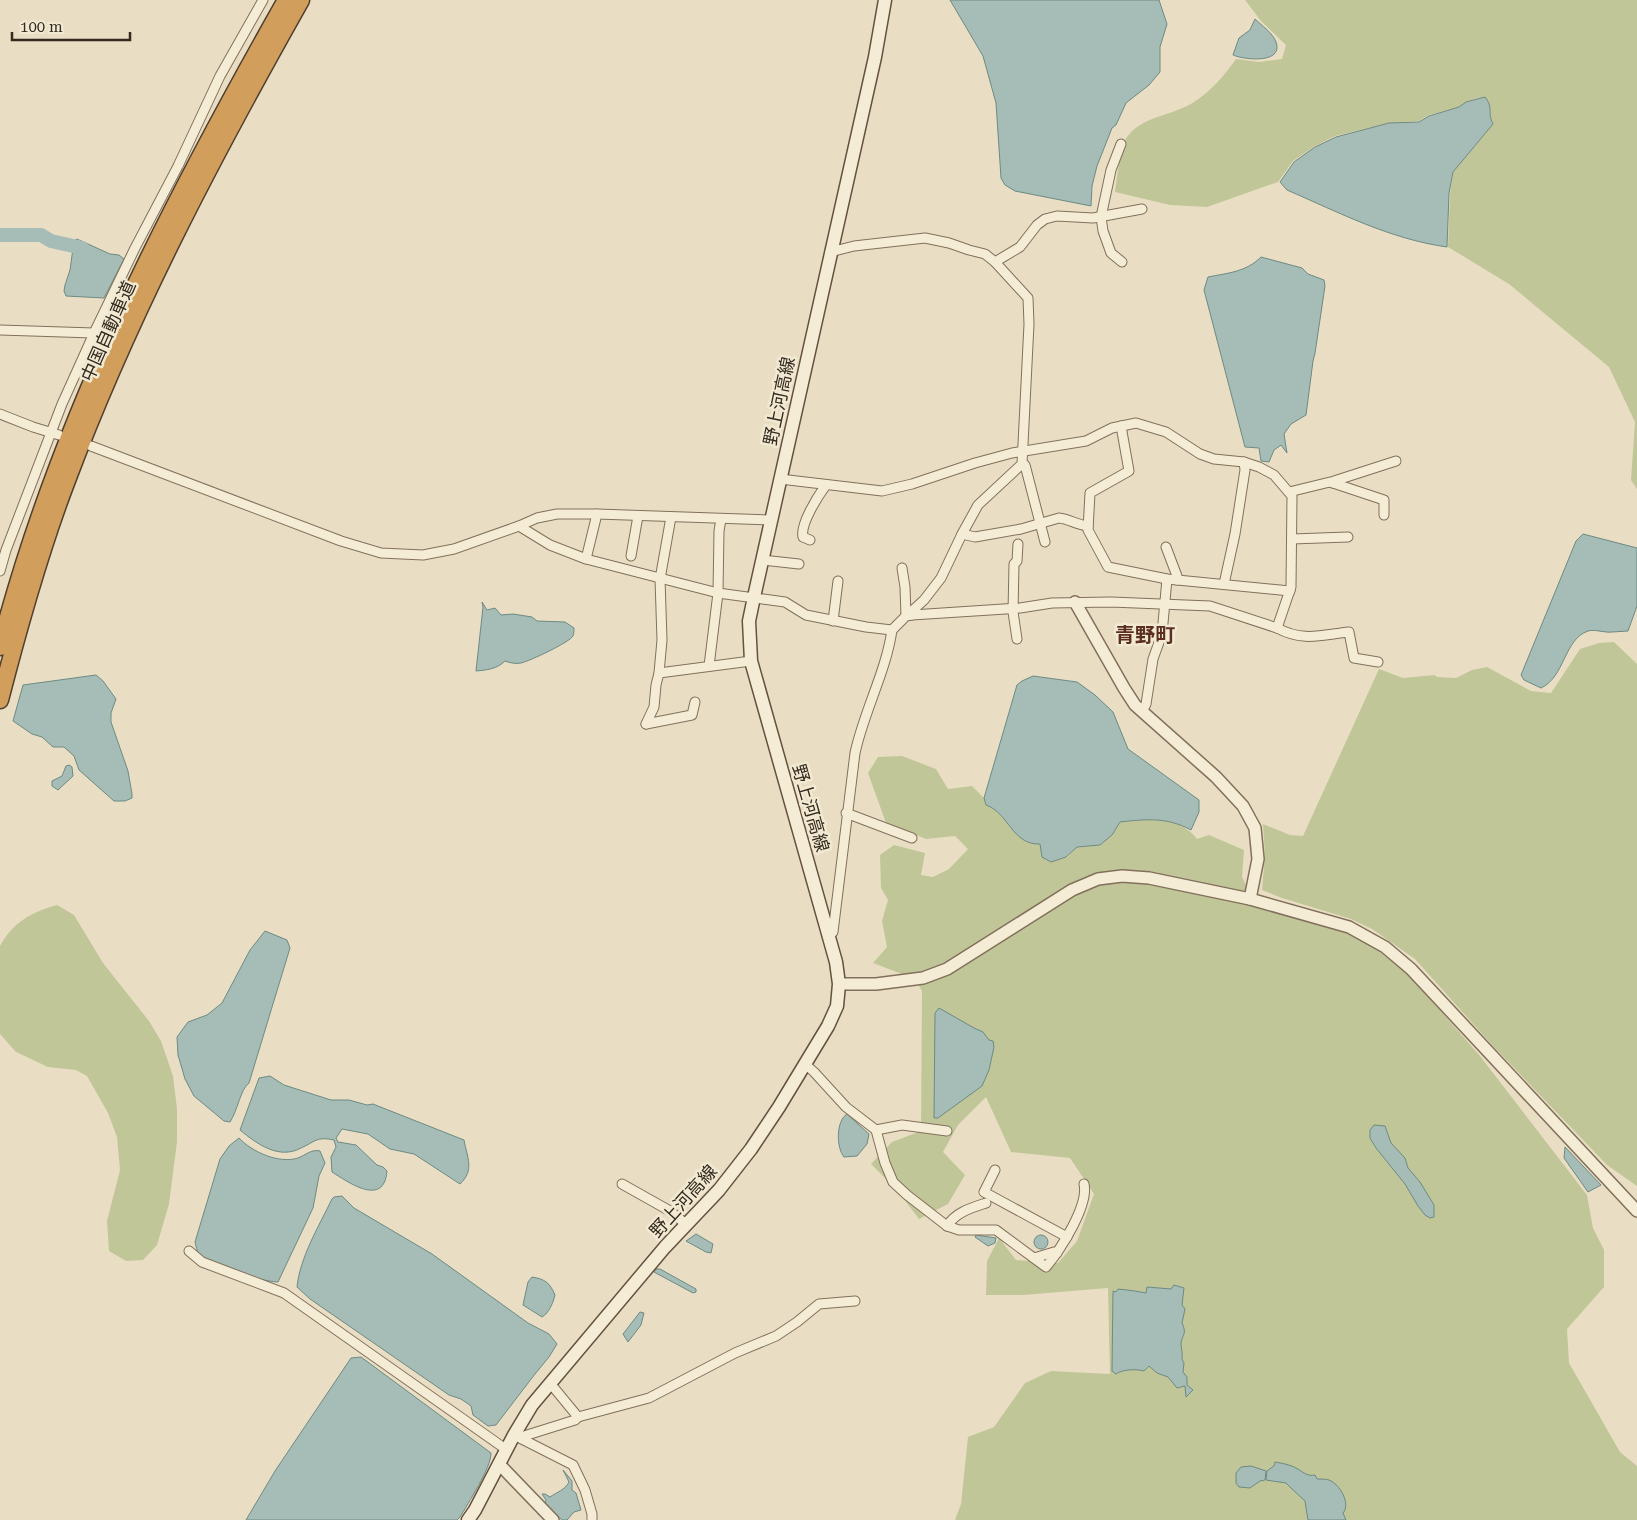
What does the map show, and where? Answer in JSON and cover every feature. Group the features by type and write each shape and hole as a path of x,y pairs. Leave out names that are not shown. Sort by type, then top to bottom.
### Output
{"highway":[{"name":"中国自動車道","path":"0,647 28,552 79,413 186,183 286,0"},
{"name":"中国自動車道","path":"0,700 18,628 40,556 65,484 92,416 143,300 205,175 300,0"}],"main road":[{"name":"野上河高線","path":"468,1520 507,1450 518,1437 532,1405 665,1247 719,1190 751,1149 828,1026 837,1006 839,984 836,962 750,661 749,621 770,520 873,66 885,0"}],"street":[{"path":"0,571 6,550 55,434 62,404 94,333 178,166 220,76 263,0"},
{"path":"1120,144 1111,170 1101,217 1103,232 1112,253 1122,262"},
{"path":"995,262 1020,247 1037,225 1045,219 1057,216 1094,218 1142,208"},
{"path":"828,936 833,932 846,813 859,734 889,647 892,630 924,600 941,578 978,505 1022,464 1029,324 1028,298 995,262 985,254 950,243 925,238 854,246 830,252"},
{"path":"0,330 94,333"},
{"path":"0,414 33,428 55,434"},
{"path":"780,480 882,492 1012,453 1086,441 1112,428 1136,423 1166,432 1200,454 1214,459 1244,462 1259,467 1274,475 1292,496 1290,592 1277,628"},
{"path":"1121,426 1130,470 1091,492 1088,530 1108,567 1167,579 1290,592"},
{"path":"90,446 341,541 381,553 423,555 445,551 519,526 536,518 550,515 597,514 770,520"},
{"path":"1333,483 1334,481 1396,461"},
{"path":"1224,584 1235,534 1245,470 1244,462"},
{"path":"1022,464 1025,465 1045,542"},
{"path":"1289,492 1330,482 1384,500 1384,515"},
{"path":"810,540 803,536 801,530 818,496 826,485"},
{"path":"586,559 597,514"},
{"path":"631,556 638,516"},
{"path":"671,517 660,579 662,640 659,673 654,707 646,724 692,715 695,702"},
{"path":"962,534 975,537 1021,529 1059,518 1088,526"},
{"path":"710,666 718,593 719,530 721,519"},
{"path":"519,526 550,545 586,559 718,593 785,602 806,615 866,627 892,630"},
{"path":"1292,539 1348,537"},
{"path":"1017,639 1013,608 1014,564 1017,561 1018,544"},
{"path":"1166,547 1177,580"},
{"path":"762,560 799,564"},
{"path":"902,568 909,615"},
{"path":"1142,712 1146,704 1153,659 1162,634 1167,579"},
{"path":"833,621 838,581"},
{"path":"909,615 1075,602 1210,606 1303,637 1349,632 1354,658 1378,662"},
{"path":"1075,602 1124,688 1142,712 1216,777 1243,806 1255,828 1258,859 1250,899"},
{"path":"659,673 750,661"},
{"path":"846,813 912,838"},
{"path":"839,984 876,984 923,978 947,969 1072,890 1098,879 1122,876 1149,878 1250,899 1349,927 1386,947 1418,976 1637,1211"},
{"path":"805,1064 846,1107 876,1130 885,1163 893,1182 947,1226 959,1230 996,1230 1046,1266 1058,1253 1067,1237 1084,1197 1084,1184"},
{"path":"876,1130 902,1125 947,1131"},
{"path":"995,1170 984,1192 1067,1237"},
{"path":"622,1184 670,1210 687,1225"},
{"path":"947,1226 951,1219 961,1212 986,1203"},
{"path":"189,1251 202,1262 284,1293 507,1450"},
{"path":"518,1437 575,1420 578,1417 649,1398 735,1353 776,1336 819,1304 855,1301"},
{"path":"550,1383 578,1417"},
{"path":"518,1437 572,1465 585,1490 592,1520"},
{"path":"499,1464 553,1520"}],"green space":[{"path":"1245,0 1637,0 1637,489 1631,480 1635,422 1609,367 1509,284 1448,247 1450,193 1453,172 1493,124 1490,107 1485,97 1466,102 1459,107 1429,115 1419,121 1389,123 1335,136 1315,146 1293,161 1278,182 1207,207 1170,205 1115,192 1122,148 1127,137 1141,124 1186,107 1194,102 1217,83 1236,59 1259,62 1282,59 1286,45 1261,21"},
{"path":"1614,642 1637,664 1637,1186 1607,1165 1491,1044 1415,959 1372,929 1351,919 1262,890 1265,856 1263,824 1290,835 1303,836 1379,669 1403,678 1434,675 1437,677 1456,678 1472,670 1487,667 1531,691 1551,693 1580,649 1599,643"},
{"path":"902,756 936,769 948,789 972,786 984,798 986,805 994,809 1017,834 1031,843 1040,844 1042,857 1051,862 1067,857 1077,847 1100,845 1112,835 1120,822 1141,820 1172,822 1190,831 1197,839 1209,835 1244,850 1242,877 1257,907 1349,934 1370,944 1410,976 1480,1056 1587,1195 1593,1228 1604,1250 1604,1287 1567,1329 1569,1363 1620,1452 1637,1466 1637,1520 955,1520 961,1504 968,1437 994,1427 1025,1383 1051,1371 1110,1374 1108,1288 1023,1295 986,1295 987,1261 999,1238 1016,1260 1058,1263 1077,1241 1094,1194 1070,1158 1011,1152 986,1097 958,1125 943,1152 965,1175 948,1204 919,1219 896,1189 871,1164 892,1142 921,1131 922,991 915,979 873,963 887,947 882,921 888,900 881,888 880,855 894,845 925,853 921,875 933,877 949,869 968,849 955,836 926,839 886,823 868,773 878,757"},
{"path":"57,905 74,915 103,963 149,1021 161,1041 173,1076 177,1109 177,1142 169,1204 157,1245 143,1260 126,1261 109,1251 107,1221 120,1170 117,1137 108,1113 87,1076 76,1070 48,1067 16,1052 0,1034 0,946 17,924 39,911"}],"water":[{"path":"950,0 1159,0 1167,24 1160,47 1160,72 1149,85 1126,103 1116,125 1112,128 1097,166 1092,186 1091,206 1015,191 1005,185 1001,178 996,103 983,56"},
{"path":"1255,19 1270,32 1276,42 1277,49 1274,54 1262,59 1233,55 1239,38 1250,30"},
{"path":"1485,97 1489,104 1490,117 1493,124 1453,172 1449,193 1447,247 1385,232 1287,190 1280,182 1294,162 1315,147 1336,137 1389,123 1419,122 1429,116"},
{"path":"77,239 110,254 119,255 124,259 104,298 66,296 64,291 65,285 70,270 74,241"},
{"path":"1261,257 1302,268 1308,274 1324,280 1325,286 1306,415 1291,424 1284,434 1287,453 1281,445 1274,450 1269,462 1261,461 1259,448 1245,447 1204,290 1208,277 1243,269"},
{"path":"1583,534 1637,548 1637,606 1628,631 1588,631 1580,635 1569,650 1555,676 1541,688 1524,680 1521,675 1576,541"},
{"path":"482,602 487,610 495,608 501,615 513,614 532,617 537,621 565,622 574,628 573,636 558,647 526,662 511,663 505,661 488,670 476,671"},
{"path":"96,675 103,681 116,699 111,713 111,722 128,771 132,794 132,798 125,801 114,801 79,770 74,756 64,747 53,747 42,737 32,734 13,721 23,685"},
{"path":"1033,676 1077,682 1095,695 1113,712 1128,749 1199,800 1199,812 1191,830 1174,823 1157,820 1120,822 1112,835 1100,845 1077,847 1066,857 1051,862 1042,857 1040,844 1031,843 1023,839 994,809 986,805 984,798 1017,685"},
{"path":"66,766 72,767 73,776 58,790 52,786 52,781 62,776"},
{"path":"265,931 287,940 290,948 249,1083 243,1090 230,1122 224,1121 194,1096 185,1079 178,1055 177,1037 188,1022 207,1015 222,1003 250,950"},
{"path":"939,1008 983,1032 989,1040 993,1041 994,1047 989,1070 982,1086 938,1118 934,1118 935,1013"},
{"path":"270,1076 284,1085 331,1100 349,1100 367,1105 373,1104 464,1140 469,1163 465,1179 460,1184 414,1154 390,1149 368,1134 342,1129 336,1138 338,1142 356,1145 377,1165 387,1171 384,1182 379,1188 372,1190 364,1189 332,1172 331,1157 336,1147 334,1140 319,1139 301,1148 285,1152 269,1149 261,1145 240,1130 259,1078"},
{"path":"847,1114 869,1134 867,1144 857,1156 844,1157 841,1153 838,1134 843,1117"},
{"path":"1374,1125 1385,1126 1391,1143 1405,1158 1408,1168 1420,1182 1434,1205 1434,1217 1430,1218 1425,1215 1405,1184 1376,1148 1370,1138 1370,1130"},
{"path":"239,1138 258,1152 274,1158 298,1158 311,1152 320,1151 325,1163 319,1176 313,1208 278,1282 224,1268 204,1258 199,1254 196,1247 195,1242 220,1159 229,1146"},
{"path":"1565,1147 1601,1185 1588,1192 1564,1158"},
{"path":"342,1196 354,1208 432,1254 528,1323 549,1334 557,1344 496,1425 488,1426 473,1415 471,1406 461,1399 449,1395 310,1299 297,1287 302,1264 316,1231 332,1199"},
{"path":"696,1234 713,1244 711,1253 686,1241"},
{"path":"976,1235 996,1238 995,1243 988,1246 975,1237"},
{"path":"1038,1235 1044,1235 1048,1242 1044,1249 1038,1249 1034,1245 1034,1239"},
{"path":"656,1269 660,1269 696,1289 696,1292 693,1293 654,1272"},
{"path":"532,1277 546,1282 555,1295 550,1308 542,1317 523,1305 528,1282"},
{"path":"1174,1285 1184,1288 1182,1305 1185,1309 1182,1323 1184,1332 1181,1343 1184,1363 1183,1372 1187,1377 1187,1385 1193,1390 1186,1397 1185,1386 1177,1388 1168,1377 1157,1373 1149,1366 1144,1371 1130,1370 1116,1374 1112,1371 1113,1291 1116,1292 1118,1289 1146,1293 1147,1287 1171,1289"},
{"path":"640,1312 644,1313 641,1325 628,1342 623,1334"},
{"path":"361,1357 491,1453 488,1467 460,1517 457,1520 246,1520 275,1471 351,1358"},
{"path":"1275,1462 1291,1466 1307,1474 1315,1475 1317,1479 1333,1482 1345,1500 1346,1505 1343,1513 1346,1520 1308,1520 1305,1501 1286,1483 1266,1480 1267,1471 1274,1466"},
{"path":"1251,1466 1266,1471 1265,1480 1250,1488 1239,1487 1236,1483 1236,1473 1241,1467"},
{"path":"563,1470 572,1481 572,1490 576,1493 581,1510 574,1512 567,1520 562,1520 545,1504 546,1500 542,1494 550,1497 565,1487 569,1482"}],"waterway":[{"path":"0,235 41,235 51,241 82,248"}],"district":[{"name":"青野町","path":"1145,635"}]}
